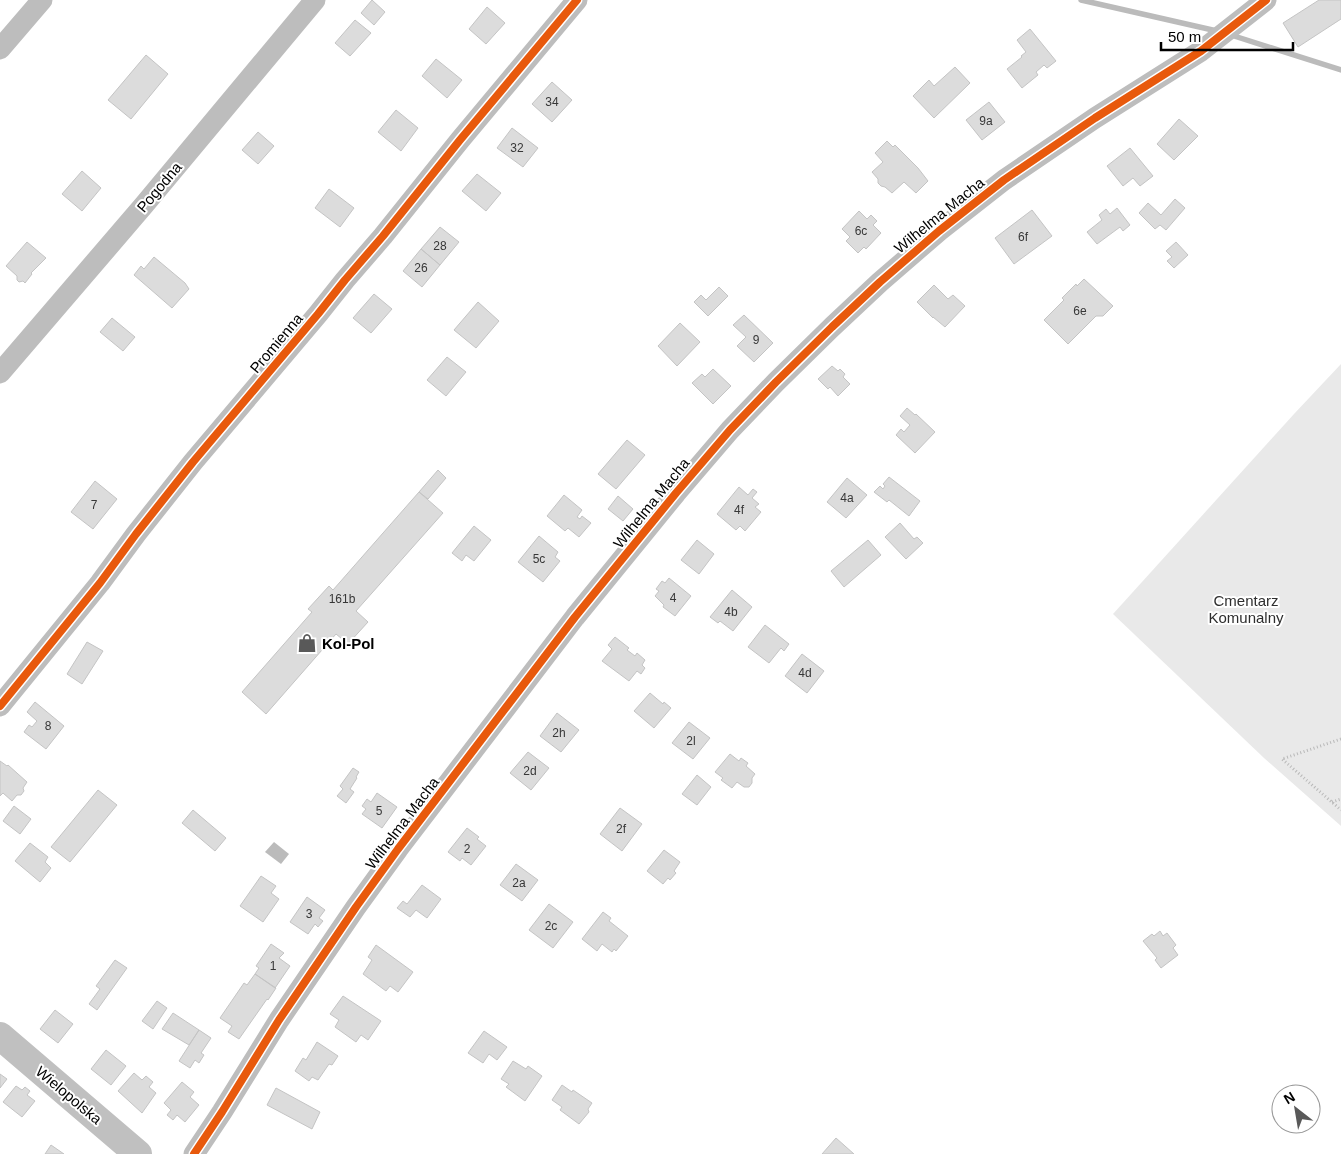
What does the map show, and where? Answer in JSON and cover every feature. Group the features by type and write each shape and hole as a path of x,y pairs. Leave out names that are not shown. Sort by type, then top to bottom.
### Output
{"street":[{"path":"0,49 42,0"},
{"name":"Pogodna","path":"0,373 316,0"},
{"name":"Promienna","path":"0,706 100,583 193,462 307,328 577,0"},
{"name":"Wilhelma Macha","path":"194,1154 228,1104 280,1020 356,907 398,850 575,617 730,430 832,327 939,231 1004,180 1095,118 1201,51 1266,0"},
{"name":"Wielopolska","path":"0,1036 138,1154"}],"path":[{"path":"1341,739 1282,759 1341,810"},
{"path":"1332,802 1341,799"}],"green space":[{"name":"Cmentarz Komunalny","path":"1341,364 1341,826 1264,758 1113,614"}],"shaded area":[{"path":"274,842 289,854 281,864 265,852"}],"building":[{"path":"372,0 385,12 374,25 361,13"},
{"path":"1319,0 1341,0 1341,19 1298,47 1283,23"},
{"path":"487,7 505,23 486,44 469,29"},
{"path":"355,20 371,33 350,56 335,43"},
{"path":"1030,29 1056,61 1047,68 1044,65 1036,72 1038,75 1022,88 1007,69 1026,52 1017,40"},
{"path":"146,55 168,74 131,119 108,100"},
{"path":"436,59 462,80 447,98 422,76"},
{"path":"955,67 970,83 934,118 913,96 929,80 934,86"},
{"path":"552,82 572,100 552,122 532,104"},
{"path":"989,102 1005,122 982,140 966,120"},
{"path":"396,110 418,128 401,151 378,132"},
{"path":"1179,119 1198,136 1174,160 1157,144"},
{"path":"512,128 538,148 523,167 497,148"},
{"path":"258,132 274,146 258,164 242,150"},
{"path":"887,141 893,147 895,145 928,181 916,193 904,182 892,193 878,183 878,179 872,172 883,162 875,153"},
{"path":"1130,148 1153,176 1140,186 1133,178 1123,186 1107,166"},
{"path":"82,171 101,188 82,211 62,194"},
{"path":"477,174 501,193 486,211 462,191"},
{"path":"329,189 354,208 340,227 315,208"},
{"path":"1175,199 1185,208 1166,230 1160,225 1155,229 1139,213 1148,203 1161,215"},
{"path":"1117,208 1130,225 1123,231 1120,227 1097,244 1087,232 1102,220 1099,215 1106,209 1110,214"},
{"path":"1032,210 1052,236 1014,264 995,238"},
{"path":"859,211 867,219 871,215 877,221 873,225 881,233 866,249 864,247 858,253 846,241 850,237 842,229"},
{"path":"440,227 459,242 440,265 421,249"},
{"path":"27,242 46,258 31,273 25,283 23,281 19,282 17,276 6,266"},
{"path":"1176,242 1188,255 1174,268 1167,261 1172,257 1166,251"},
{"path":"421,249 440,265 422,287 403,271"},
{"path":"154,257 185,283 189,289 172,308 134,275 141,266 144,269"},
{"path":"1084,279 1113,306 1103,316 1096,316 1068,344 1044,320 1064,300 1062,298"},
{"path":"934,285 948,299 953,295 965,306 945,327 917,302"},
{"path":"719,287 728,296 708,316 694,302 701,295 706,300"},
{"path":"374,294 392,309 371,333 353,318"},
{"path":"478,302 499,321 476,348 454,330"},
{"path":"744,315 773,343 754,362 737,346 746,337 733,325"},
{"path":"112,318 135,337 123,351 100,332"},
{"path":"680,323 700,342 677,366 658,346"},
{"path":"447,357 466,372 446,396 427,380"},
{"path":"832,366 838,371 840,369 845,374 843,377 850,384 838,396 830,387 828,389 818,379"},
{"path":"713,369 731,386 713,404 692,383 702,374 705,377"},
{"path":"907,408 935,432 915,453 896,435 901,429 904,432 910,425 900,416"},
{"path":"627,440 645,455 616,489 598,474"},
{"path":"438,470 446,478 428,499 419,492"},
{"path":"889,477 920,501 909,516 889,500 887,502 874,492 880,486 883,489 885,486 883,484"},
{"path":"847,478 867,495 846,518 827,502"},
{"path":"95,481 117,499 93,529 71,512"},
{"path":"739,487 748,495 753,489 757,492 752,498 759,504 755,507 761,512 745,531 740,526 736,530 717,514"},
{"path":"419,492 443,513 356,611 368,622 348,644 336,634 266,714 242,692 312,612 308,609 329,586 333,590"},
{"path":"564,495 582,510 577,517 580,519 582,516 591,523 579,537 568,528 565,531 547,516"},
{"path":"618,496 633,509 623,521 608,509"},
{"path":"900,523 914,539 917,537 923,543 906,559 885,537"},
{"path":"474,526 491,540 474,561 466,555 462,561 452,553"},
{"path":"539,536 558,552 555,557 560,561 543,582 518,562"},
{"path":"697,540 714,554 699,574 681,560"},
{"path":"868,540 881,555 844,587 831,571"},
{"path":"669,578 691,596 675,616 663,607 664,605 655,596 659,591 656,589 662,581 665,583"},
{"path":"732,590 752,607 733,631 720,621 718,623 710,617"},
{"path":"765,625 789,644 784,651 781,648 769,663 748,647"},
{"path":"615,637 629,648 627,650 635,656 637,653 645,660 642,665 645,668 641,674 637,671 629,681 602,661 612,649 608,645"},
{"path":"87,642 103,651 82,684 67,674"},
{"path":"802,654 824,671 807,693 785,676"},
{"path":"650,693 671,708 654,728 634,711"},
{"path":"35,702 64,726 46,749 24,732 29,725 32,727 37,721 27,712"},
{"path":"557,713 579,730 561,752 540,736"},
{"path":"689,722 710,738 693,759 672,743"},
{"path":"528,752 549,768 531,790 510,773"},
{"path":"730,754 739,761 741,758 748,763 746,766 755,774 749,787 744,787 737,782 732,788 721,780 723,778 715,772"},
{"path":"0,761 8,765 27,782 21,795 17,795 12,801 3,793 0,796"},
{"path":"353,768 359,772 350,789 354,792 346,803 337,796 343,789 340,786"},
{"path":"697,775 711,787 697,805 682,794"},
{"path":"98,790 117,805 70,862 51,847"},
{"path":"377,793 397,807 382,828 362,814 366,809 362,806 367,799 371,802"},
{"path":"14,806 31,819 20,834 3,821"},
{"path":"620,808 642,824 622,851 600,834"},
{"path":"193,810 226,838 215,851 182,823"},
{"path":"467,828 479,837 477,839 486,846 471,865 462,858 460,861 448,852"},
{"path":"30,843 48,857 45,862 51,868 40,882 15,861"},
{"path":"664,850 680,862 674,871 676,873 663,884 647,871"},
{"path":"516,864 538,880 522,901 500,885"},
{"path":"261,876 276,886 271,893 279,899 263,922 240,906"},
{"path":"422,885 441,899 427,918 416,910 410,917 397,908 403,901 407,904"},
{"path":"307,897 325,910 319,918 323,921 318,927 315,924 308,934 290,922"},
{"path":"549,904 573,922 553,948 529,930"},
{"path":"603,912 611,918 609,921 628,936 616,951 614,949 612,952 602,944 597,951 582,939"},
{"path":"1160,931 1163,936 1167,933 1176,945 1173,948 1178,955 1161,968 1155,960 1157,958 1143,941"},
{"path":"271,944 284,953 279,958 290,966 275,988 255,974 259,968 256,966"},
{"path":"376,945 413,972 398,992 390,986 386,991 363,974 372,960 368,957"},
{"path":"115,960 127,968 97,1010 89,1004 100,989 96,986"},
{"path":"255,974 276,988 239,1039 228,1032 232,1026 220,1018 244,983 247,985"},
{"path":"343,996 381,1021 368,1040 361,1035 356,1042 335,1027 339,1020 330,1014"},
{"path":"157,1001 167,1008 153,1029 142,1021"},
{"path":"55,1010 73,1024 58,1043 40,1029"},
{"path":"173,1013 199,1030 189,1045 162,1029"},
{"path":"199,1030 211,1038 201,1053 204,1055 199,1063 195,1060 190,1068 179,1061"},
{"path":"484,1031 507,1047 497,1060 489,1054 483,1063 468,1053"},
{"path":"317,1042 338,1056 332,1065 329,1064 318,1080 312,1077 309,1081 295,1071 303,1058 306,1060"},
{"path":"106,1050 126,1066 111,1085 91,1069"},
{"path":"513,1061 526,1069 528,1066 542,1076 525,1101 506,1087 509,1084 501,1079"},
{"path":"134,1073 142,1080 146,1076 153,1082 149,1087 156,1093 142,1113 118,1091"},
{"path":"0,1074 7,1079 0,1088"},
{"path":"182,1082 194,1092 190,1097 199,1105 185,1122 177,1115 173,1120 167,1115 171,1110 164,1103"},
{"path":"562,1085 592,1103 588,1109 589,1112 579,1124 560,1110 562,1107 552,1100"},
{"path":"16,1086 22,1090 25,1087 30,1091 27,1095 35,1101 22,1117 3,1102"},
{"path":"276,1088 320,1112 312,1129 267,1105"},
{"path":"836,1138 854,1154 822,1154"},
{"path":"51,1145 64,1154 45,1154"}],"waterway":[{"path":"1081,0 1217,31"},
{"path":"1231,35 1341,70"}],"cycle path":[{"path":"0,706 100,583 193,462 383,236 577,0"},
{"path":"194,1154 279,1020 398,849 575,617 730,430 832,327 939,231 1004,180 1095,118 1201,51 1266,0"}],"place":[{"name":"Kol-Pol","path":"307,643"}]}
